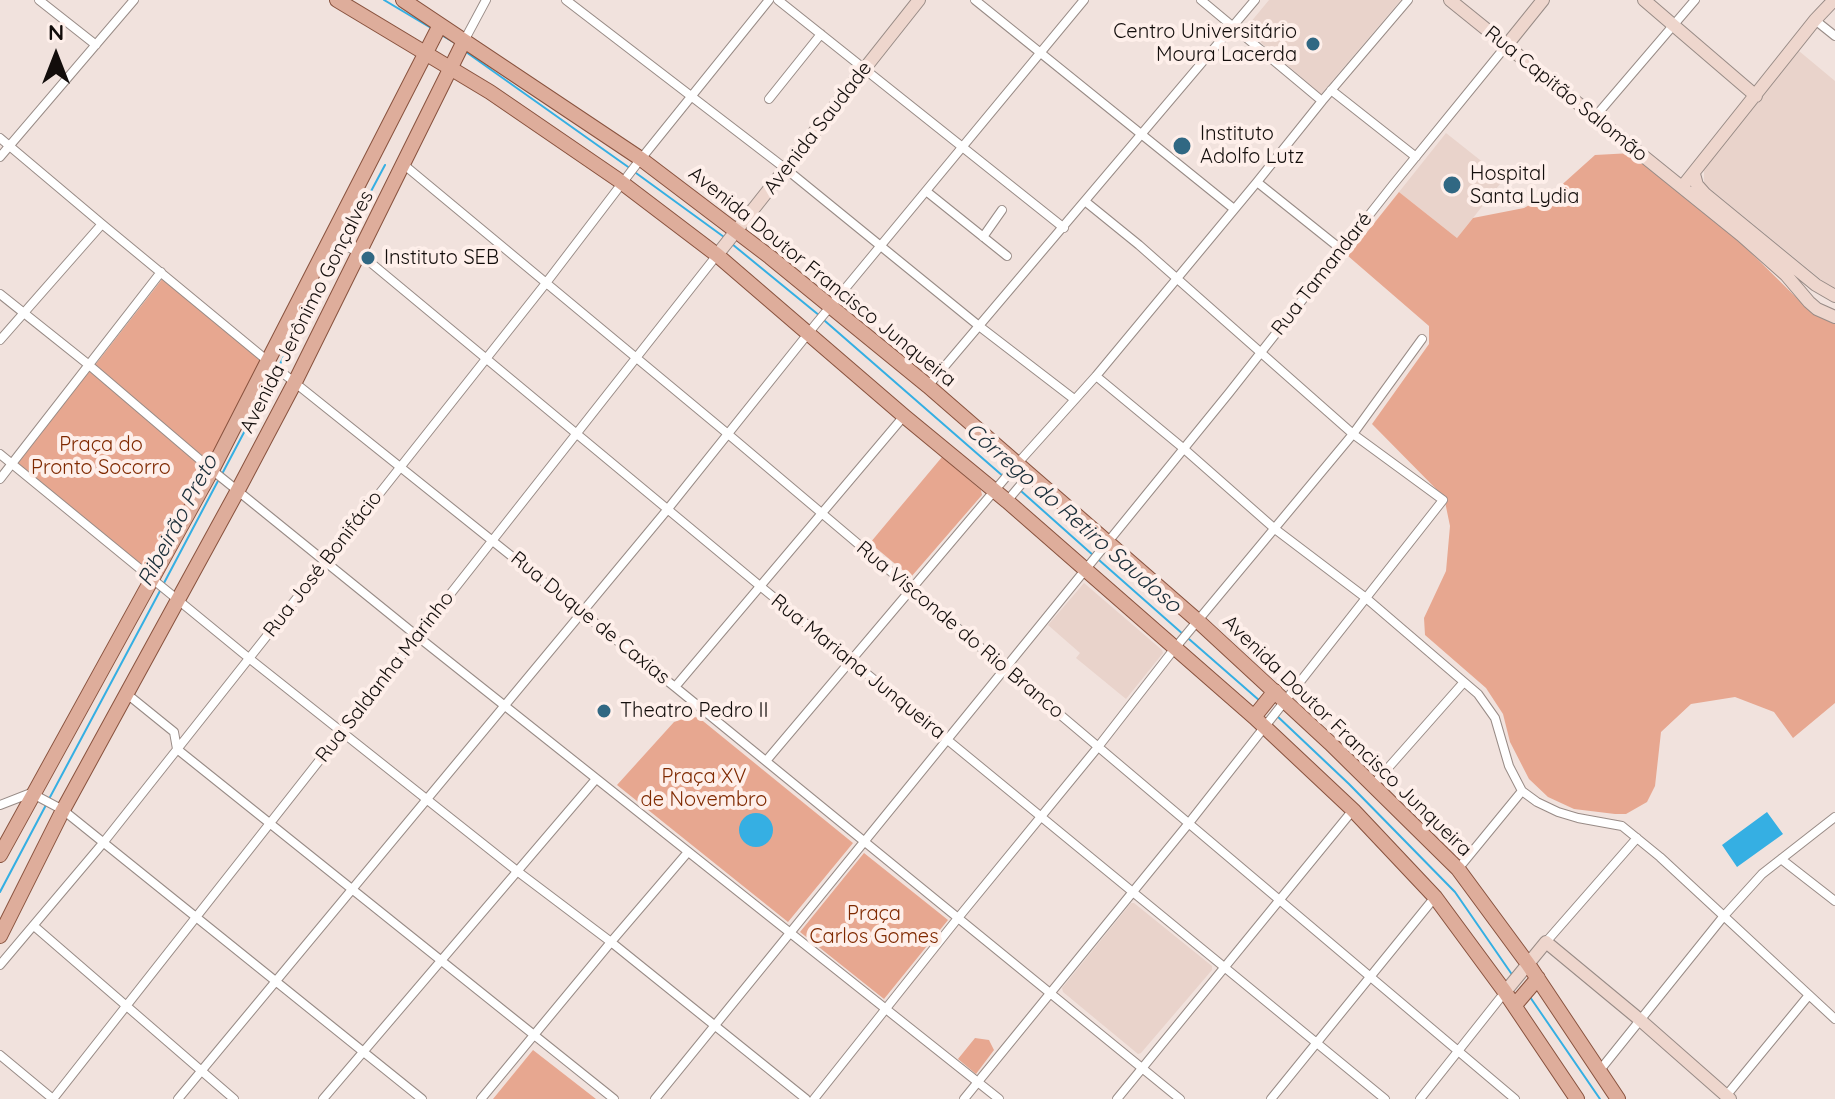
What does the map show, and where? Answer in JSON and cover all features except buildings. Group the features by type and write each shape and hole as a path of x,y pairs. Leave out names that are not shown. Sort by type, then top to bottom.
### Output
{"main road":[{"path":"337,0 426,50 624,180 720,253 812,329 904,416 1003,493 1262,719 1435,897 1518,1001 1576,1098"},
{"name":"Avenida Doutor Francisco Junqueira","path":"403,0 438,28 638,162 928,386 1373,785 1458,869 1618,1099"},
{"name":"Avenida Saudade","path":"720,253 919,0"},
{"name":"Rua Capitão Salomão","path":"1450,0 1776,265 1817,309 1835,317"},
{"name":"Rua Tamandaré","path":"1506,46 1543,0"},
{"path":"1644,0 1756,96"},
{"path":"1682,187 1834,0"},
{"name":"Avenida Jerônimo Gonçalves","path":"0,855 37,795 216,473 438,28"},
{"name":"Avenida Jerônimo Gonçalves","path":"0,936 5,919 60,808 127,694 175,598 293,380 356,250 463,44"},
{"path":"1694,174 1697,185 1705,194 1816,285 1835,296"},
{"path":"1809,302 1816,285"},
{"path":"1262,719 1277,699"},
{"path":"1508,988 1546,942 1728,1098"},
{"path":"1518,1001 1535,981"}],"street":[{"path":"39,0 96,45"},
{"path":"0,157 134,0"},
{"path":"463,44 486,0"},
{"path":"566,0 786,169 1074,399"},
{"name":"Rua José Bonifácio","path":"0,965 103,843 250,659 638,162 769,0"},
{"path":"778,0 1064,228"},
{"path":"975,0 1234,209"},
{"path":"178,1099 667,510 1084,0"},
{"path":"1201,0 1322,101"},
{"path":"928,386 1255,0"},
{"path":"1003,493 1015,466 1096,376 1408,0"},
{"path":"1594,118 1695,0"},
{"path":"1815,20 1835,36"},
{"path":"769,99 821,34"},
{"name":"Rua Tamandaré","path":"655,1099 1506,46"},
{"path":"1331,90 1416,157"},
{"name":"Rua Duque de Caxias","path":"0,138 272,364 675,687 1180,1099"},
{"name":"Rua Visconde do Rio Branco","path":"403,164 1006,667 1515,1099"},
{"path":"1257,182 1342,250"},
{"path":"926,191 1007,256"},
{"path":"1086,202 1353,434 1443,500 1366,598 1277,699"},
{"path":"983,237 1002,210"},
{"path":"0,340 102,224"},
{"name":"Rua Mariana Junqueira","path":"334,238 356,250 667,510 1385,1099"},
{"name":"Rua Saldanha Marinho","path":"53,1099 720,253"},
{"path":"0,479 161,272"},
{"path":"0,294 417,636 999,1099"},
{"path":"814,1099 1195,624 1353,434 1422,339"},
{"path":"1096,376 1275,529 1366,598 1478,694 1495,718 1509,766 1522,791 1558,812 1622,826 1660,857 1835,1019"},
{"path":"675,687 904,416"},
{"path":"0,454 250,659 806,1099"},
{"path":"766,761 912,588 1003,493 1027,477"},
{"path":"1373,785 1464,682"},
{"path":"127,694 174,732 177,749 614,1099"},
{"path":"964,1099 1189,823 1262,719"},
{"path":"323,1099 596,779"},
{"path":"1458,869 1522,791"},
{"path":"0,805 28,793 60,808 422,1099"},
{"path":"1117,1099 1353,810"},
{"path":"1600,1070 1723,917 1762,874 1835,817"},
{"path":"1546,942 1637,838"},
{"path":"481,1099 688,852"},
{"path":"1781,859 1835,901"},
{"path":"1271,1099 1435,897"},
{"path":"34,926 234,1099"},
{"path":"1420,1099 1508,988"},
{"path":"1728,1098 1809,995"},
{"path":"0,1055 53,1099"}],"shaded area":[{"name":"Centro Universitário Moura Lacerda","path":"1269,0 1401,0 1321,94 1245,29"},
{"path":"1799,51 1835,81 1835,291 1704,184 1704,168"},
{"name":"Hospital Santa Lydia","path":"1446,133 1504,179 1457,238 1399,192"},
{"path":"1084,583 1162,650 1163,653 1126,699 1076,658 1080,653 1048,625"},
{"path":"1131,903 1212,966 1212,970 1138,1054 1062,988"}],"green space":[{"path":"1632,153 1729,231 1813,314 1835,324 1835,703 1793,738 1774,712 1735,697 1691,704 1661,732 1655,786 1647,802 1626,814 1615,814 1574,809 1548,797 1529,779 1510,742 1503,714 1486,688 1425,635 1424,618 1446,571 1450,526 1444,497 1372,424 1429,344 1429,326 1348,256 1399,192 1457,238 1473,218 1524,208 1556,190 1595,155"},
{"path":"163,278 264,362 211,464 95,365"},
{"name":"Praça do Pronto Socorro","path":"90,370 208,471 150,573 17,464"},
{"path":"942,457 981,490 982,495 911,577 870,543"},
{"name":"Praça XV de Novembro","path":"698,717 853,843 788,922 617,785 674,722"},
{"name":"Praça Carlos Gomes","path":"864,853 948,920 884,999 800,932"},
{"path":"975,1038 989,1040 994,1050 976,1074 958,1059"},
{"path":"533,1050 596,1099 493,1099"}],"water":[{"path":"1767,812 1783,834 1737,867 1722,845"},
{"path":"756,813 768,818 773,830 768,842 756,847 744,842 739,830 744,818"}],"waterway":[{"path":"384,0 431,28"},
{"name":"Córrego do Retiro Saudoso","path":"443,36 455,43"},
{"name":"Córrego do Retiro Saudoso","path":"466,52 631,169"},
{"name":"Ribeirão Preto","path":"345,240 385,165"},
{"name":"Córrego do Retiro Saudoso","path":"636,173 724,237"},
{"name":"Córrego do Retiro Saudoso","path":"732,244 820,316"},
{"name":"Ribeirão Preto","path":"280,364 342,246"},
{"name":"Córrego do Retiro Saudoso","path":"825,321 1004,477"},
{"name":"Ribeirão Preto","path":"222,474 277,370"},
{"name":"Ribeirão Preto","path":"164,583 219,479"},
{"name":"Córrego do Retiro Saudoso","path":"1021,491 1094,556"},
{"name":"Córrego do Retiro Saudoso","path":"1099,560 1184,635"},
{"name":"Ribeirão Preto","path":"49,799 161,589"},
{"name":"Córrego do Retiro Saudoso","path":"1189,639 1260,701"},
{"name":"Córrego do Retiro Saudoso","path":"1276,715 1455,892 1513,976"},
{"name":"Ribeirão Preto","path":"0,892 46,805"},
{"name":"Córrego do Retiro Saudoso","path":"1530,997 1600,1099"}],"place":[{"name":"Centro Universitário Moura Lacerda","path":"1313,44"},
{"name":"Instituto Adolfo Lutz","path":"1182,146"},
{"name":"Hospital Santa Lydia","path":"1452,185"},
{"name":"Instituto SEB","path":"368,258"},
{"name":"Theatro Pedro II","path":"604,711"}]}
